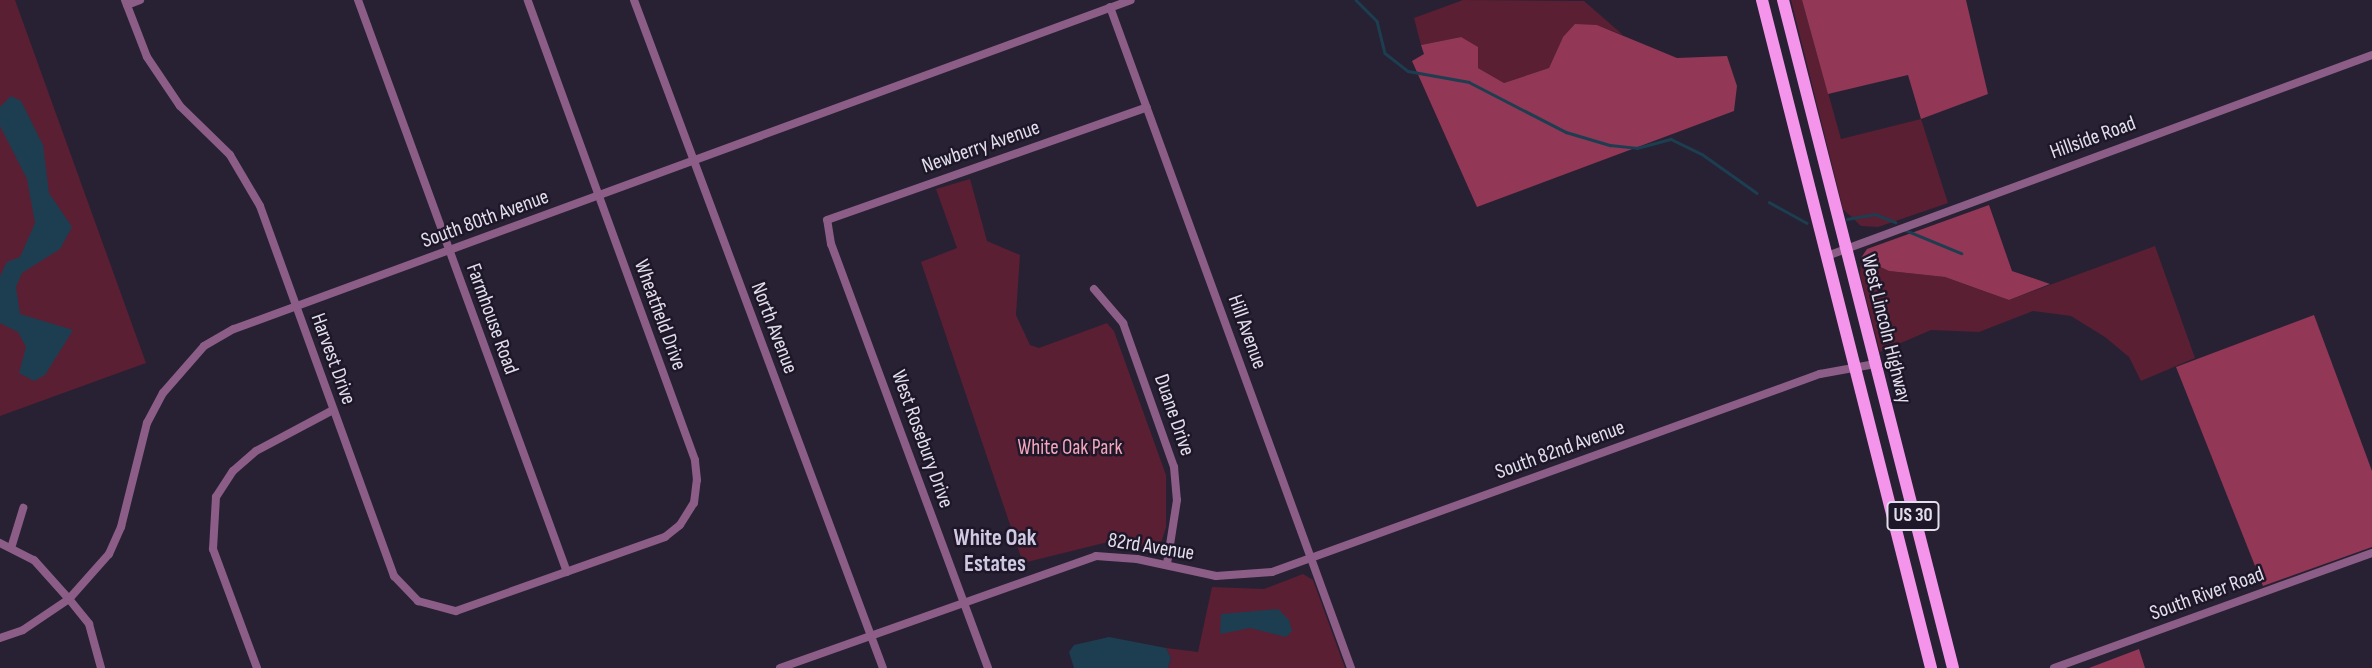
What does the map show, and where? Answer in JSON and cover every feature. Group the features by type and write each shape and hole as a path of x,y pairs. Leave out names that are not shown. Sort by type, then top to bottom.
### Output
{"main road":[{"name":"West Lincoln Highway","path":"1762,0 1858,370 1931,668"},
{"name":"West Lincoln Highway","path":"1783,0 1953,668"}],"street":[{"path":"126,2 140,0"},
{"name":"Farmhouse Road","path":"358,0 567,572"},
{"name":"Wheatfield Drive","path":"528,0 695,460 697,480 694,503 680,525 665,537 567,572"},
{"name":"North Avenue","path":"634,0 692,162 883,668"},
{"name":"South 80th Avenue","path":"0,638 23,629 69,599 109,554 124,517 147,423 163,393 204,346 234,329 1131,0"},
{"name":"Harvest Drive","path":"126,2 147,57 180,106 230,155 260,206 390,566 411,597 431,607 462,610 567,572"},
{"name":"Hill Avenue","path":"1110,7 1351,668"},
{"name":"Hillside Road","path":"1827,256 1844,247 2372,55"},
{"name":"Newberry Avenue","path":"827,220 1147,107"},
{"name":"West Rosebury Drive","path":"827,220 831,244 988,668"},
{"name":"Duane Drive","path":"1094,289 1123,323 1174,467 1177,500 1167,564"},
{"name":"South 82nd Avenue","path":"1311,560 1820,374 1843,368 1858,370 1875,364"},
{"path":"257,668 213,550 216,498 233,471 256,451 333,410"},
{"path":"12,545 23,508"},
{"path":"0,543 12,545 34,560 69,599 89,624 101,668"},
{"name":"South River Road","path":"2054,668 2372,553"},
{"name":"82rd Avenue","path":"780,668 1096,556 1167,564 1216,576 1245,576 1311,560"}],"green space":[{"path":"0,0 15,0 146,363 0,416"},
{"path":"1463,0 1584,1 1623,35 1597,25 1563,37 1549,68 1504,83 1478,68 1461,37 1421,45 1414,18"},
{"path":"1791,0 1802,0 1841,139 1921,119 1948,203 1878,227 1861,226 1843,209"},
{"name":"White Oak Park","path":"970,179 987,241 1020,255 1016,315 1030,345 1039,348 1107,323 1114,331 1166,475 1166,527 1159,550 1112,541 1023,563 921,262 957,248 936,189"},
{"path":"2155,246 2195,358 2141,381 2129,357 2105,337 2071,316 2033,311 1979,332 1931,330 1880,352 1860,275 1861,258 1889,271 1945,277 2009,300"},
{"path":"1303,574 1313,580 1345,668 1168,668 1171,658 1166,648 1198,652 1212,587 1264,589"}],"shaded area":[{"path":"1802,0 1966,0 1988,94 1921,119 1908,75 1828,94"},
{"path":"1575,24 1597,25 1677,58 1727,56 1737,86 1734,111 1477,207 1412,61 1424,54 1421,45 1461,37 1478,47 1478,68 1504,83 1549,68 1563,37"},
{"path":"1989,205 2012,271 2050,284 2009,300 1945,277 1889,271 1861,258 1867,249"},
{"path":"2314,315 2372,471 2372,547 2263,586 2176,367"},
{"path":"2139,649 2145,668 2089,668"}],"water":[{"path":"11,96 21,101 43,145 49,193 72,227 60,249 22,273 16,287 20,314 73,330 45,375 34,381 19,373 26,347 18,332 0,323 0,276 7,262 20,257 35,223 27,179 0,126 0,107"},
{"path":"1278,609 1289,620 1292,631 1286,637 1250,628 1220,634 1221,614"},
{"path":"1109,637 1166,648 1171,658 1168,668 1074,668 1069,652 1074,645"}],"waterway":[{"path":"1356,0 1377,21 1385,53 1408,71 1469,82 1566,132 1610,145 1637,148 1671,139 1702,154 1757,193"},
{"path":"1769,202 1807,223"},
{"path":"1847,219 1875,214 1895,222"},
{"path":"1905,230 1961,253"}],"district":[{"name":"White Oak Estates","path":"995,551"}]}
